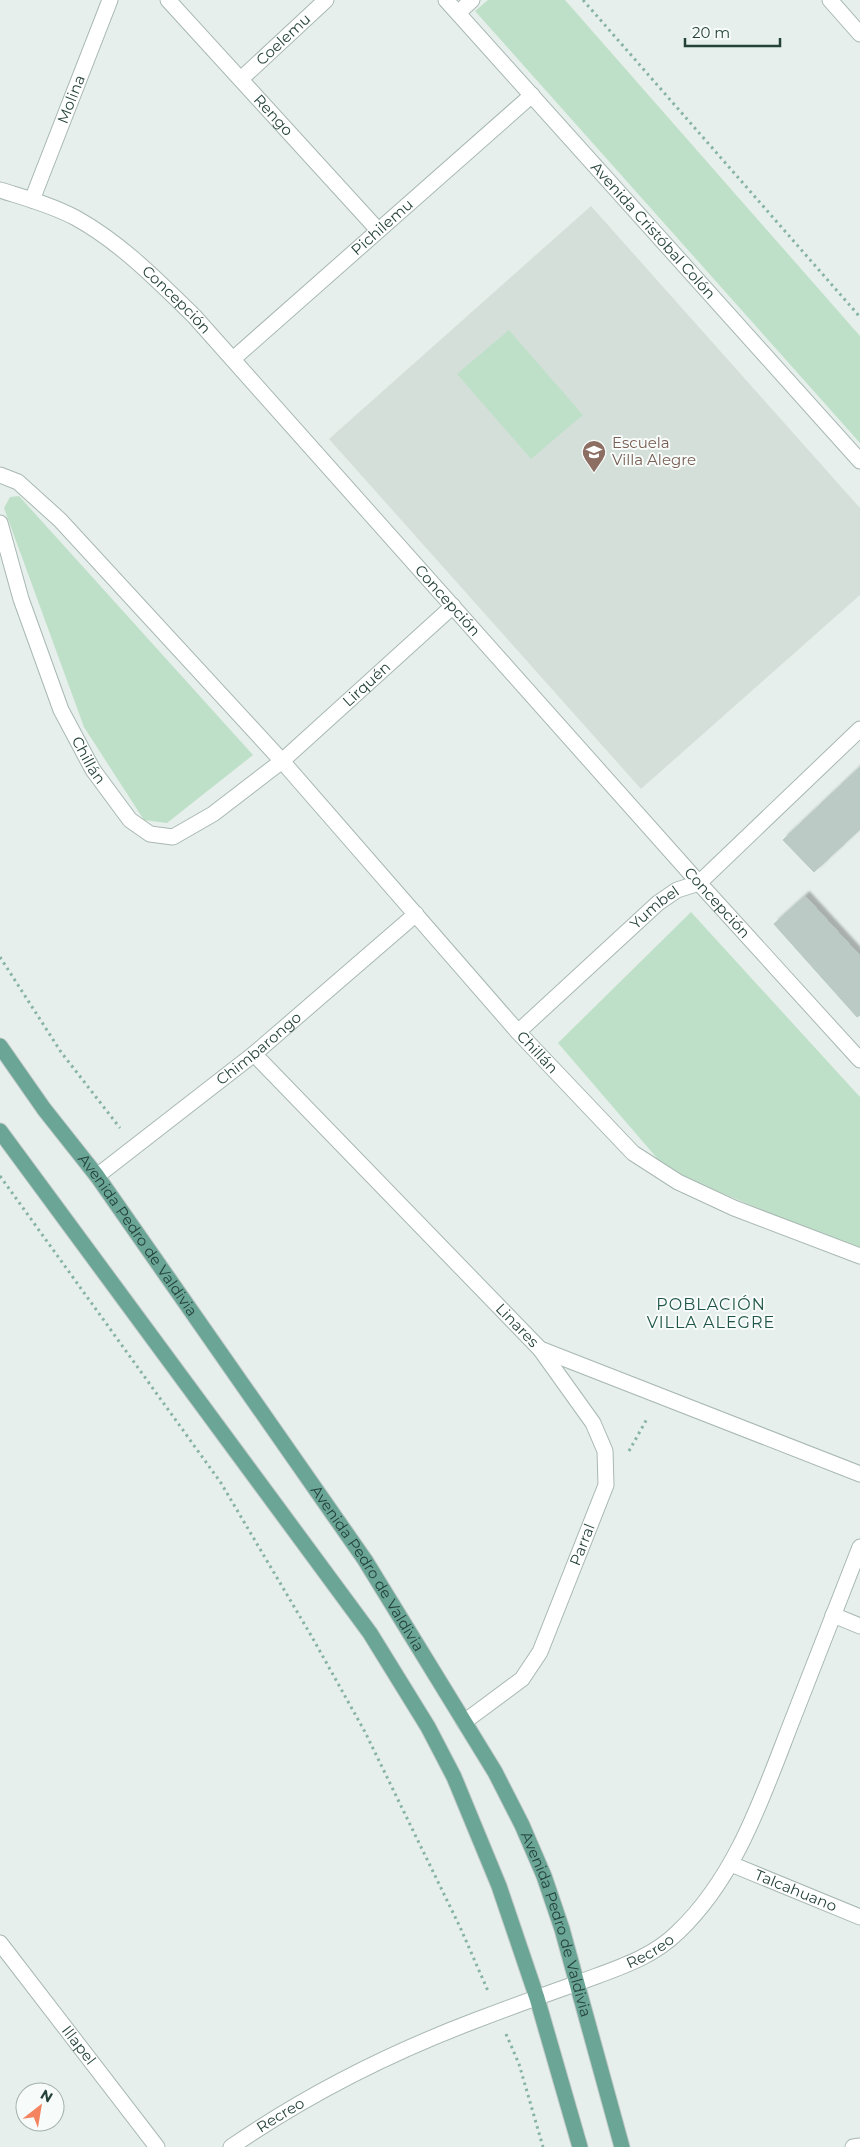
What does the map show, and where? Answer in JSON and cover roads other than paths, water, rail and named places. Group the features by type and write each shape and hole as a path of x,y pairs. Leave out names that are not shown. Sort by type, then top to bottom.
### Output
{"main road":[{"name":"Avenida Pedro de Valdivia","path":"0,1046 44,1109 97,1176 365,1560 495,1772 522,1825 544,1876 556,1911 622,2147"},
{"path":"0,1130 370,1633 400,1679 449,1768 478,1831 519,1940 580,2147"}],"street":[{"name":"Molina","path":"32,200 110,0"},
{"name":"Rengo","path":"168,0 378,230"},
{"name":"Coelemu","path":"241,80 326,0"},
{"name":"Avenida Cristóbal Colón","path":"446,0 860,461"},
{"path":"458,13 472,0"},
{"path":"830,0 860,34"},
{"name":"Pichilemu","path":"233,359 532,95"},
{"name":"Concepción","path":"0,190 32,200 76,218 138,261 194,316 699,883 860,1059"},
{"name":"Chillán","path":"0,475 18,482 60,520 282,761 518,1032 633,1152 678,1182 726,1204 860,1256"},
{"name":"Chillán","path":"0,523 21,599 61,710 93,770 130,820 150,834 173,837 213,814 282,761"},
{"name":"Lirquén","path":"282,761 453,606"},
{"name":"Yumbel","path":"518,1032 658,903 677,890 699,883 860,729"},
{"name":"Chimbarongo","path":"97,1176 254,1054 416,914"},
{"name":"Linares","path":"254,1054 540,1348 860,1474"},
{"name":"Parral","path":"464,1722 522,1679 540,1652 606,1485 605,1451 593,1423 540,1348"},
{"name":"Recreo","path":"230,2147 295,2107 413,2047 497,2012 614,1970 646,1956 677,1934 705,1902 731,1864 759,1806 860,1547"},
{"path":"833,1615 860,1626"},
{"name":"Talcahuano","path":"731,1864 860,1918"},
{"name":"Illapel","path":"0,1942 157,2147"},
{"path":"853,2147 860,2146"}],"place":[{"name":"Escuela Villa Alegre","path":"594,473"}],"district":[{"name":"POBLACIÓN VILLA ALEGRE","path":"711,1313"}]}
